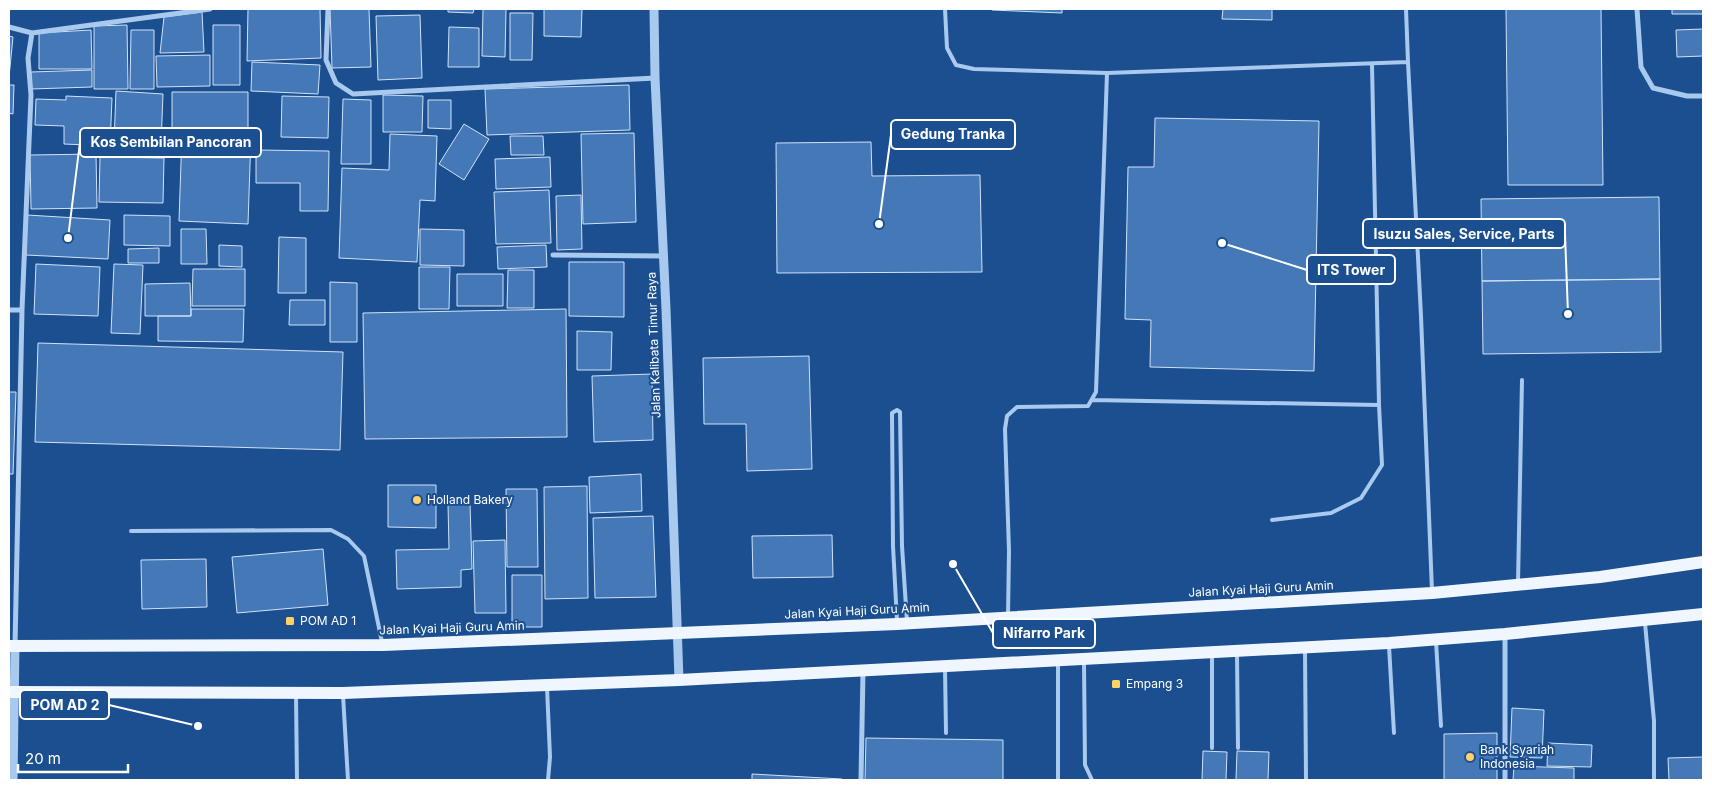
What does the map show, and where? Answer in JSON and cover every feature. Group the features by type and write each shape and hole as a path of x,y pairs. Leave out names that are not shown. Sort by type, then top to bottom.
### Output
{"main road":[{"name":"Jalan Kyai Haji Guru Amin","path":"12,646 382,645 902,623 1432,593 1600,577 1703,562"},
{"path":"12,692 343,693 679,680 1389,643 1505,634 1703,614"}],"street":[{"path":"9,27 32,33 210,9"},
{"path":"328,9 326,60 336,82 353,94 656,78"},
{"name":"Jalan Kalibata Timur Raya","path":"654,9 679,680"},
{"path":"1637,9 1641,68 1653,88 1687,96 1703,96"},
{"path":"13,780 12,646 22,310 31,95 28,58 32,33"},
{"path":"553,255 663,256"},
{"path":"9,310 22,310"},
{"path":"1505,634 1505,780"},
{"path":"861,780 863,671"}],"lane":[{"path":"945,9 947,48 956,65 974,69 1107,73 1372,65 1408,62"},
{"path":"1406,9 1432,593"},
{"path":"1272,520 1332,513 1361,498 1382,465 1378,405 1372,65"},
{"path":"1008,617 1005,429 1007,416 1016,407 1088,406 1096,392 1107,73"},
{"path":"1518,586 1522,380"},
{"path":"1092,400 1378,405"},
{"path":"897,410 900,412 902,623 893,546 892,413 897,410"},
{"path":"131,531 331,530 348,539 364,556 382,645"},
{"path":"1644,621 1648,645 1654,721 1654,780"},
{"path":"1436,639 1441,726"},
{"path":"1389,643 1394,732"},
{"path":"1305,648 1306,780"},
{"path":"1212,652 1212,748"},
{"path":"1237,652 1238,748"},
{"path":"1084,659 1085,765 1092,780"},
{"path":"1058,661 1058,780"},
{"path":"945,667 946,733"},
{"path":"547,685 548,748 550,757 548,780"},
{"path":"296,693 297,780"},
{"path":"343,693 348,780"}],"building":[{"path":"248,9 320,9 321,58 247,61"},
{"path":"330,9 369,9 371,67 332,68"},
{"path":"448,9 474,9 473,13 448,12"},
{"path":"483,9 506,9 505,57 482,56"},
{"path":"544,9 582,9 581,37 544,36"},
{"path":"1062,9 1062,13 992,10"},
{"path":"1223,9 1272,9 1272,20 1222,19"},
{"path":"1506,9 1601,9 1603,185 1508,185"},
{"path":"1672,9 1703,9 1703,14 1672,14"},
{"path":"202,12 204,52 160,53 164,17"},
{"path":"510,13 533,13 532,60 510,60"},
{"path":"420,15 422,78 378,80 376,16"},
{"path":"127,25 128,89 94,89 94,26"},
{"path":"213,25 240,25 240,85 213,85"},
{"path":"449,27 479,28 479,67 448,67"},
{"path":"1703,29 1703,56 1677,57 1676,30"},
{"path":"91,30 92,69 39,69 39,33"},
{"path":"131,30 154,30 154,89 130,89"},
{"path":"9,36 13,37 9,77"},
{"path":"210,55 210,86 157,87 156,56"},
{"path":"252,62 320,65 318,94 251,91"},
{"path":"92,70 92,87 31,89 31,72"},
{"path":"9,85 14,85 13,114 9,113"},
{"path":"629,85 630,130 487,135 485,89"},
{"path":"116,91 163,94 161,145 114,143"},
{"path":"172,92 248,92 248,130 172,130"},
{"path":"383,95 423,96 422,132 383,132"},
{"path":"66,96 112,98 110,146 64,144 64,126 35,125 36,99 66,100"},
{"path":"282,96 329,97 328,138 281,137"},
{"path":"343,99 371,100 371,164 341,164"},
{"path":"428,100 451,100 451,129 428,128"},
{"path":"1155,118 1319,121 1314,371 1150,367 1151,320 1125,319 1128,167 1154,167"},
{"path":"464,124 489,139 464,180 439,164"},
{"path":"182,133 251,135 248,224 179,221"},
{"path":"634,133 636,222 583,224 581,134"},
{"path":"390,134 437,136 435,201 420,200 417,262 339,258 342,168 389,170"},
{"path":"510,136 543,136 544,155 511,155"},
{"path":"871,142 872,176 980,175 982,272 777,273 776,143"},
{"path":"256,150 329,151 328,211 300,211 300,183 256,183"},
{"path":"96,154 97,208 31,209 30,155"},
{"path":"100,157 164,158 163,203 99,202"},
{"path":"550,157 551,187 496,189 495,159"},
{"path":"549,190 551,243 496,244 494,192"},
{"path":"581,195 582,249 557,250 556,196"},
{"path":"1659,197 1660,279 1482,281 1481,199"},
{"path":"27,215 110,220 108,259 26,255"},
{"path":"124,215 170,216 170,246 124,245"},
{"path":"181,229 206,229 207,264 181,264"},
{"path":"420,229 464,230 464,266 420,265"},
{"path":"279,237 306,238 306,293 278,293"},
{"path":"219,245 242,246 242,267 219,266"},
{"path":"546,245 547,267 498,269 497,247"},
{"path":"159,248 159,263 128,263 128,249"},
{"path":"569,262 624,262 624,317 569,316"},
{"path":"36,264 100,267 98,316 34,314"},
{"path":"114,264 143,265 140,334 111,333"},
{"path":"419,267 450,267 449,309 419,309"},
{"path":"193,269 245,269 245,306 192,306"},
{"path":"508,270 534,270 534,308 507,308"},
{"path":"457,274 503,274 503,306 457,306"},
{"path":"1660,279 1661,352 1483,354 1482,281"},
{"path":"330,282 357,283 357,342 330,342"},
{"path":"190,283 191,316 145,316 145,284"},
{"path":"290,300 325,300 325,325 289,325"},
{"path":"191,309 244,309 243,342 158,341 158,316 191,316"},
{"path":"566,309 567,437 365,439 363,313"},
{"path":"577,331 612,332 611,370 577,370"},
{"path":"38,343 343,352 340,450 35,442"},
{"path":"809,356 812,469 747,471 746,424 704,424 703,358"},
{"path":"652,374 653,440 594,442 592,376"},
{"path":"9,392 16,392 13,474 9,474"},
{"path":"641,474 642,511 590,513 589,477"},
{"path":"388,485 436,485 436,528 388,527"},
{"path":"587,486 588,598 545,599 544,487"},
{"path":"506,489 537,489 538,567 507,567"},
{"path":"470,503 472,569 461,570 461,587 397,589 396,550 449,549 448,504"},
{"path":"653,516 656,597 595,598 593,518"},
{"path":"832,535 833,577 753,578 752,536"},
{"path":"505,540 506,613 475,613 473,541"},
{"path":"323,549 328,605 237,613 232,557"},
{"path":"206,559 207,607 142,609 141,560"},
{"path":"512,575 542,575 542,627 512,627"},
{"path":"1512,708 1544,710 1542,758 1510,757"},
{"name":"Bank Syariah Indonesia","path":"1497,733 1497,780 1444,780 1444,734"},
{"path":"866,738 1003,740 1003,780 865,780"},
{"path":"1548,743 1592,745 1591,767 1547,766"},
{"path":"1203,751 1227,752 1226,780 1202,780"},
{"path":"1237,751 1269,752 1268,780 1236,780"},
{"path":"1703,757 1703,780 1669,780 1668,758"},
{"path":"1514,766 1574,768 1574,780 1513,780"},
{"path":"752,774 842,779 842,780 752,780"}],"place":[{"name":"Gedung Tranka","path":"879,224"},
{"name":"Kos Sembilan Pancoran","path":"68,238"},
{"name":"ITS Tower","path":"1222,243"},
{"name":"Isuzu Sales, Service, Parts","path":"1568,314"},
{"name":"Holland Bakery","path":"417,500"},
{"name":"Nifarro Park","path":"953,564"},
{"name":"POM AD 1","path":"290,621"},
{"name":"Empang 3","path":"1116,684"},
{"name":"POM AD 2","path":"198,726"},
{"name":"Bank Syariah Indonesia","path":"1470,757"}]}
